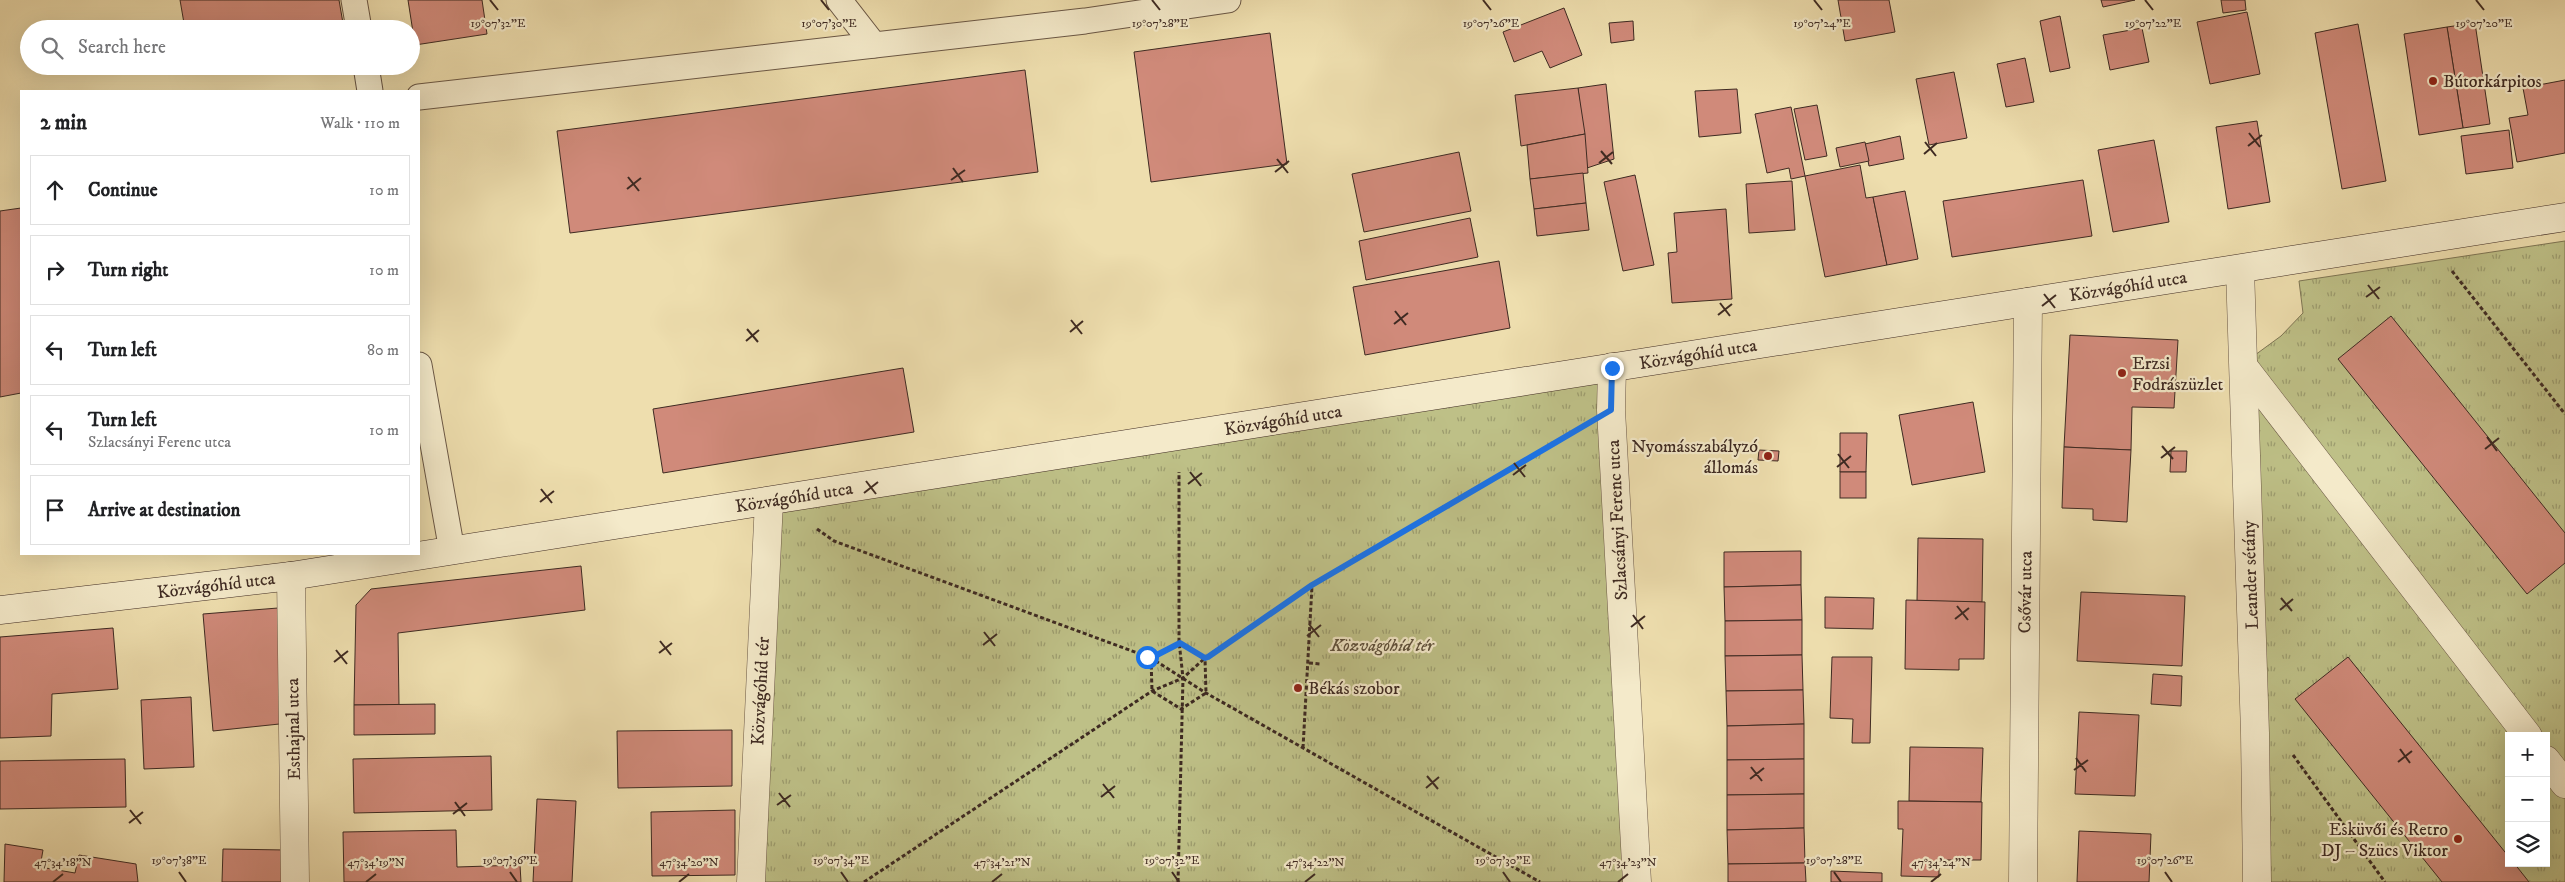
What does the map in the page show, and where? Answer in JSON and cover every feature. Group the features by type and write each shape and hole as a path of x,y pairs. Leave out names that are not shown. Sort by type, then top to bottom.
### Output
{"street":[{"name":"Közvágóhíd utca","path":"0,610 291,576 2565,217"},
{"name":"Leander sétány","path":"2240,268 2257,882"},
{"name":"Csővár utca","path":"2022,882 2028,302"},
{"path":"2244,367 2525,732"},
{"name":"Szlacsányi Ferenc utca","path":"1612,368 1611,410 1637,882"},
{"name":"Közvágóhíd tér","path":"751,882 771,500"},
{"name":"Esthajnal utca","path":"291,576 296,882"},
{"path":"2550,765 2565,784"}],"lane":[{"path":"354,0 357,20"},
{"path":"839,0 874,45"},
{"path":"420,97 1085,21 1228,0"},
{"path":"367,75 370,90"},
{"path":"420,371 452,550"}],"path":[{"path":"2427,239 2565,414"},
{"path":"864,882 1152,691 1183,678 1205,658 1312,585 1611,410"},
{"path":"1178,882 1183,678 1180,643 1179,436"},
{"path":"771,500 834,540 1151,658 1206,693 1540,882"},
{"path":"1303,748 1312,585"},
{"path":"1151,658 1180,643"},
{"path":"1180,643 1205,658"},
{"path":"1151,658 1152,691"},
{"path":"1205,658 1206,693"},
{"path":"1309,663 1320,664"},
{"path":"1152,691 1181,709"},
{"path":"1181,709 1206,693"},
{"path":"2288,749 2385,882"}],"green space":[{"path":"2565,241 2565,882 2265,882 2255,355 2281,336 2303,313 2299,281"},
{"name":"Közvágóhíd tér","path":"1612,367 1637,882 751,882 769,501"}],"building":[{"path":"180,0 339,0 342,20 183,20"},
{"path":"408,0 482,0 487,34 420,44 420,20 411,20"},
{"path":"1838,0 1889,0 1895,32 1845,41"},
{"path":"2101,0 2135,0 2103,7"},
{"path":"2221,0 2245,0 2246,10 2223,13"},
{"path":"1564,8 1582,55 1550,68 1542,51 1514,62 1503,32"},
{"path":"2247,12 2260,74 2210,84 2197,22"},
{"path":"2060,16 2070,68 2050,72 2040,21"},
{"path":"1633,21 1634,40 1611,43 1609,23"},
{"path":"2475,23 2490,124 2463,128 2447,27"},
{"path":"2358,24 2386,181 2342,189 2315,33"},
{"name":"Bútorkárpitos","path":"2447,27 2463,128 2419,135 2404,34"},
{"path":"2142,28 2149,62 2110,70 2103,35"},
{"path":"1270,33 1287,164 1151,182 1134,52"},
{"path":"2025,58 2034,102 2006,107 1997,64"},
{"path":"1025,70 1038,172 570,233 557,131"},
{"path":"1954,72 1967,138 1929,145 1916,79"},
{"path":"2565,80 2565,153 2517,162 2509,118 2528,115 2523,88"},
{"path":"1606,84 1614,159 1587,168 1578,88"},
{"path":"1578,88 1585,134 1521,146 1515,95"},
{"path":"1737,89 1741,133 1699,137 1695,91"},
{"path":"1817,105 1827,156 1805,160 1794,109"},
{"path":"1791,107 1805,176 1791,179 1789,168 1767,173 1755,114"},
{"path":"2257,121 2270,202 2228,209 2216,127"},
{"path":"2509,130 2513,168 2466,174 2461,136"},
{"path":"1585,134 1588,173 1530,179 1527,145"},
{"path":"1900,136 1904,159 1869,166 1865,144"},
{"path":"2154,140 2169,222 2113,232 2098,150"},
{"path":"1865,142 1869,161 1840,167 1836,148"},
{"path":"1459,152 1471,211 1364,232 1352,174"},
{"path":"1860,165 1866,198 1873,197 1887,265 1825,277 1805,176"},
{"path":"1583,173 1586,203 1534,209 1530,179"},
{"path":"1635,175 1654,265 1623,271 1604,182"},
{"path":"2083,180 2092,236 1952,257 1943,201"},
{"path":"1792,181 1795,230 1749,233 1746,184"},
{"path":"1905,191 1918,259 1887,265 1873,197"},
{"path":"1586,203 1589,230 1537,236 1534,209"},
{"path":"20,208 20,393 0,397 0,211"},
{"path":"1726,209 1732,299 1672,303 1668,253 1677,252 1674,213"},
{"path":"1470,218 1478,257 1366,280 1359,241"},
{"path":"1499,261 1510,328 1365,355 1353,287"},
{"path":"2391,316 2565,533 2565,563 2527,594 2338,359"},
{"name":"Erzsi Fodrászüzlet","path":"2070,335 2178,340 2174,408 2132,407 2131,450 2064,447"},
{"path":"903,368 914,432 663,473 653,409"},
{"path":"1973,402 1985,472 1912,485 1899,415"},
{"path":"1840,433 1867,433 1866,472 1840,472"},
{"path":"2064,447 2131,450 2127,522 2093,520 2093,509 2062,508"},
{"name":"Nyomásszabályzó állomás","path":"1759,450 1779,451 1778,461 1758,460"},
{"path":"2171,451 2187,451 2186,472 2170,472"},
{"path":"1840,472 1866,472 1866,498 1840,498"},
{"path":"1918,538 1983,539 1982,602 1917,601"},
{"path":"1801,551 1801,585 1724,587 1724,552"},
{"path":"581,566 585,610 398,633 399,705 354,705 356,605 371,589"},
{"path":"1801,585 1802,620 1725,621 1724,587"},
{"path":"2081,592 2185,596 2182,666 2077,661"},
{"path":"1825,597 1874,598 1873,629 1825,628"},
{"path":"1906,600 1985,602 1984,659 1959,659 1959,670 1905,669"},
{"path":"278,608 289,723 213,731 203,614"},
{"path":"1802,620 1802,655 1725,656 1725,621"},
{"path":"113,628 118,689 52,694 51,736 0,738 0,637"},
{"path":"1802,655 1803,690 1726,691 1725,656"},
{"path":"1832,657 1872,657 1870,743 1852,743 1853,719 1830,718"},
{"path":"2348,657 2505,852 2505,867 2517,867 2529,882 2442,882 2295,699"},
{"path":"2153,674 2182,676 2181,706 2151,704"},
{"path":"1803,690 1804,724 1727,726 1726,691"},
{"path":"191,697 194,767 144,769 141,700"},
{"path":"435,704 435,734 354,735 354,705"},
{"path":"2079,712 2139,715 2135,796 2075,794"},
{"path":"1804,724 1804,759 1727,760 1727,726"},
{"path":"732,730 732,786 618,788 617,731"},
{"path":"1910,747 1983,748 1981,802 1909,801"},
{"path":"491,756 492,810 354,813 353,759"},
{"path":"125,759 126,807 0,809 0,761"},
{"path":"1804,759 1804,794 1727,795 1727,760"},
{"path":"1804,794 1804,828 1727,830 1727,795"},
{"path":"537,799 576,801 572,882 533,882"},
{"path":"1898,801 1982,802 1981,860 1939,860 1939,877 1901,876 1903,829 1898,829"},
{"path":"735,810 735,875 652,876 651,812"},
{"path":"1804,828 1805,863 1728,864 1727,830"},
{"path":"456,830 457,867 520,865 521,882 344,882 343,832"},
{"path":"2079,831 2151,834 2149,882 2077,882"},
{"path":"5,844 43,850 40,867 75,873 79,855 136,864 138,882 4,882"},
{"path":"223,849 286,850 285,882 222,882"},
{"path":"1805,863 1806,882 1728,882 1728,864"},
{"path":"1831,871 1882,873 1882,882 1831,882"}],"place":[{"name":"Bútorkárpitos","path":"2433,81"},
{"name":"Erzsi Fodrászüzlet","path":"2122,373"},
{"name":"Nyomásszabályzó állomás","path":"1768,456"},
{"name":"Békás szobor","path":"1298,688"},
{"name":"Esküvői és Retro DJ – Szücs Viktor","path":"2458,839"}],"route":[{"path":"1147,657 1151,658 1180,643 1205,658 1208,657 1312,585 1611,410 1612,368"}]}
